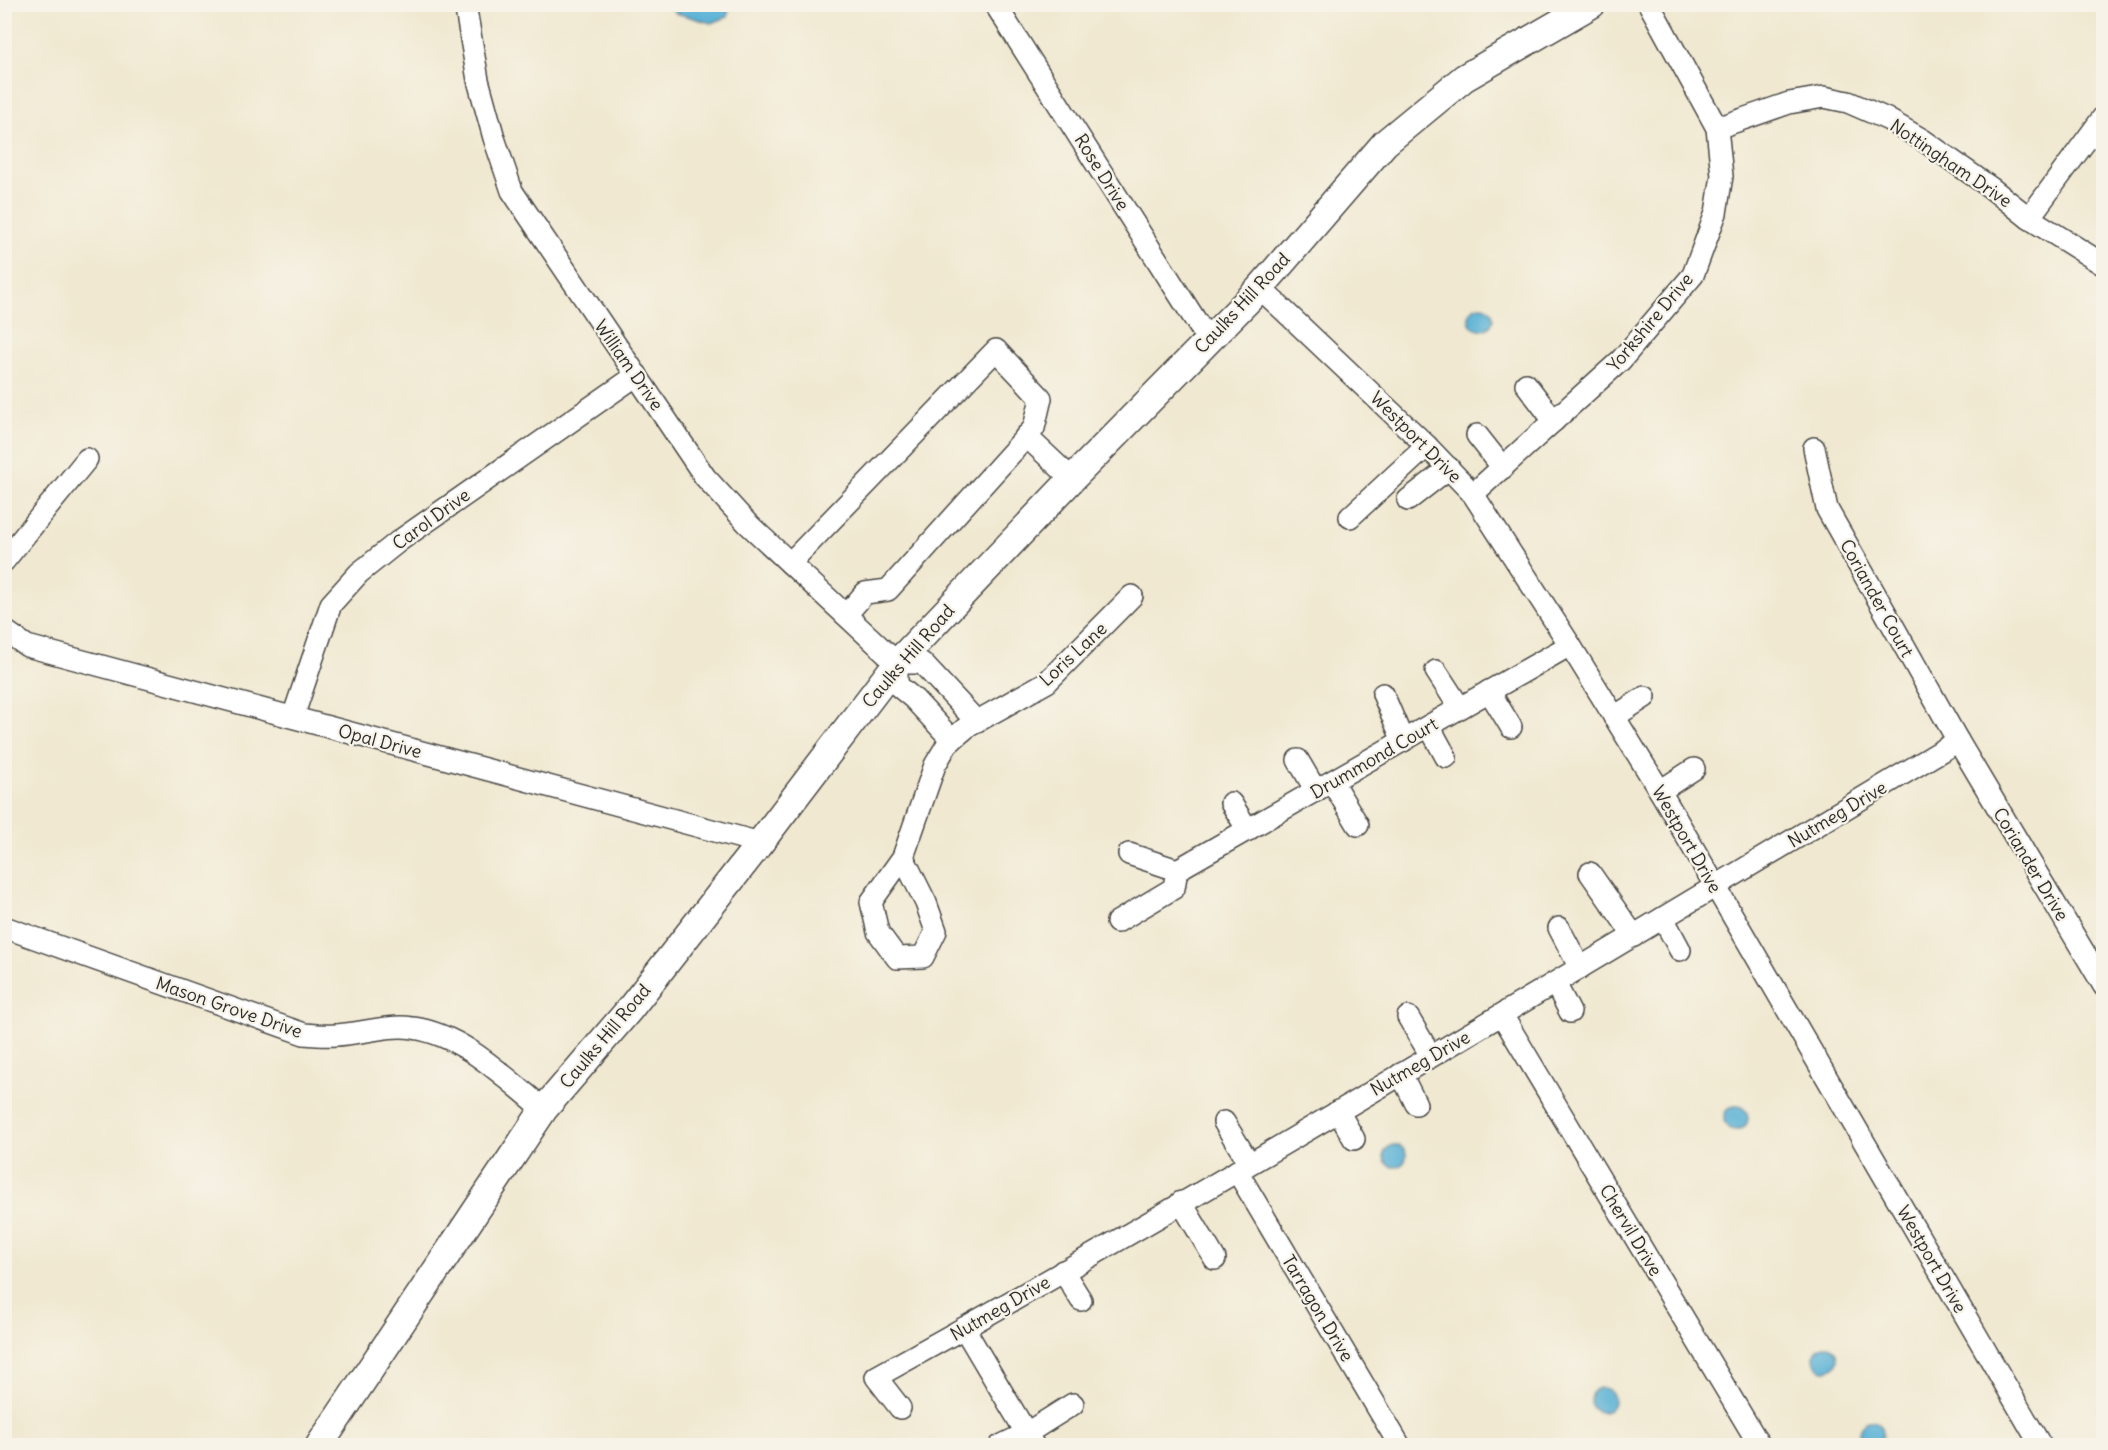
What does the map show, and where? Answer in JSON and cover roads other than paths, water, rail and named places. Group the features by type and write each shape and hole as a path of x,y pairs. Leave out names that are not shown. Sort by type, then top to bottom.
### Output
{"main road":[{"name":"Caulks Hill Road","path":"319,1446 544,1109 628,1010 760,843 897,663 1072,479 1260,288 1385,143 1464,78 1592,4"}],"street":[{"name":"William Drive","path":"465,4 478,80 494,138 512,190 575,287 705,477 747,523 897,663"},
{"name":"Rose Drive","path":"995,4 1208,340"},
{"name":"Yorkshire Drive","path":"1473,495 1621,360 1693,275 1716,213 1722,176 1718,128 1649,4"},
{"name":"Nottingham Drive","path":"1718,128 1789,103 1824,98 1848,102 1887,119 1923,141 2029,218 2103,265"},
{"path":"2029,218 2103,116"},
{"name":"Westport Drive","path":"1260,288 1427,446 1473,495 1570,645 1660,791 2041,1446"},
{"path":"790,563 996,350 1041,398 1034,428 888,590 865,593 846,615"},
{"name":"Carol Drive","path":"293,717 331,604 359,573 399,541 637,375"},
{"path":"1526,384 1554,421"},
{"path":"1477,435 1503,468"},
{"path":"1026,436 1072,479"},
{"path":"1350,517 1427,446"},
{"name":"Coriander Court","path":"1814,448 1827,509 1958,741"},
{"path":"4,561 87,459"},
{"path":"1408,500 1449,468"},
{"name":"Loris Lane","path":"903,856 936,765 948,743 976,722 1047,682 1132,596"},
{"name":"Opal Drive","path":"4,630 27,646 760,843"},
{"name":"Drummond Court","path":"1177,870 1570,645"},
{"path":"952,740 914,699 897,685 897,663 922,663 976,722"},
{"path":"1436,671 1460,708"},
{"path":"1489,691 1511,727"},
{"path":"1383,694 1403,741"},
{"path":"1614,717 1645,697"},
{"path":"1429,726 1446,757"},
{"name":"Nutmeg Drive","path":"900,1408 876,1377 1243,1167 1502,1015 1958,741"},
{"name":"Coriander Drive","path":"1958,741 2103,986"},
{"path":"1298,760 1358,825"},
{"path":"1660,791 1694,770"},
{"path":"1231,803 1248,830"},
{"path":"1117,922 1174,888 1177,870 1129,854"},
{"path":"1590,873 1634,936"},
{"path":"1663,918 1680,950"},
{"name":"Mason Grove Drive","path":"4,927 304,1034 337,1035 412,1027 446,1036 478,1057 544,1109"},
{"path":"1559,928 1580,968"},
{"path":"1555,983 1570,1012"},
{"name":"Chervil Drive","path":"1502,1015 1761,1446"},
{"path":"1408,1017 1431,1056"},
{"path":"1401,1074 1416,1104"},
{"path":"1338,1111 1354,1139"},
{"name":"Tarragon Drive","path":"1224,1122 1243,1167 1400,1446"},
{"path":"1181,1202 1215,1259"},
{"path":"1063,1271 1081,1300"},
{"path":"964,1328 1030,1439"},
{"path":"1000,1446 1030,1439 1073,1404"}],"water":[{"path":"669,5 729,5 728,17 711,23 676,13"},
{"path":"1481,306 1489,310 1493,318 1489,326 1481,330 1473,326 1469,318 1473,310"},
{"path":"1736,1106 1741,1107 1747,1113 1747,1123 1741,1129 1736,1130 1731,1129 1725,1123 1724,1118 1725,1113 1731,1107"},
{"path":"1395,1145 1403,1148 1406,1156 1403,1164 1395,1167 1387,1164 1384,1156 1387,1148"},
{"path":"1826,1346 1831,1347 1837,1353 1837,1363 1831,1369 1826,1370 1821,1369 1815,1363 1814,1358 1815,1353 1821,1347"},
{"path":"1602,1388 1607,1389 1613,1395 1613,1405 1607,1411 1602,1412 1597,1411 1591,1405 1590,1400 1591,1395 1597,1389"},
{"path":"1871,1421 1876,1422 1882,1428 1882,1438 1876,1444 1871,1445 1866,1444 1860,1438 1859,1433 1860,1428 1866,1422"}]}
